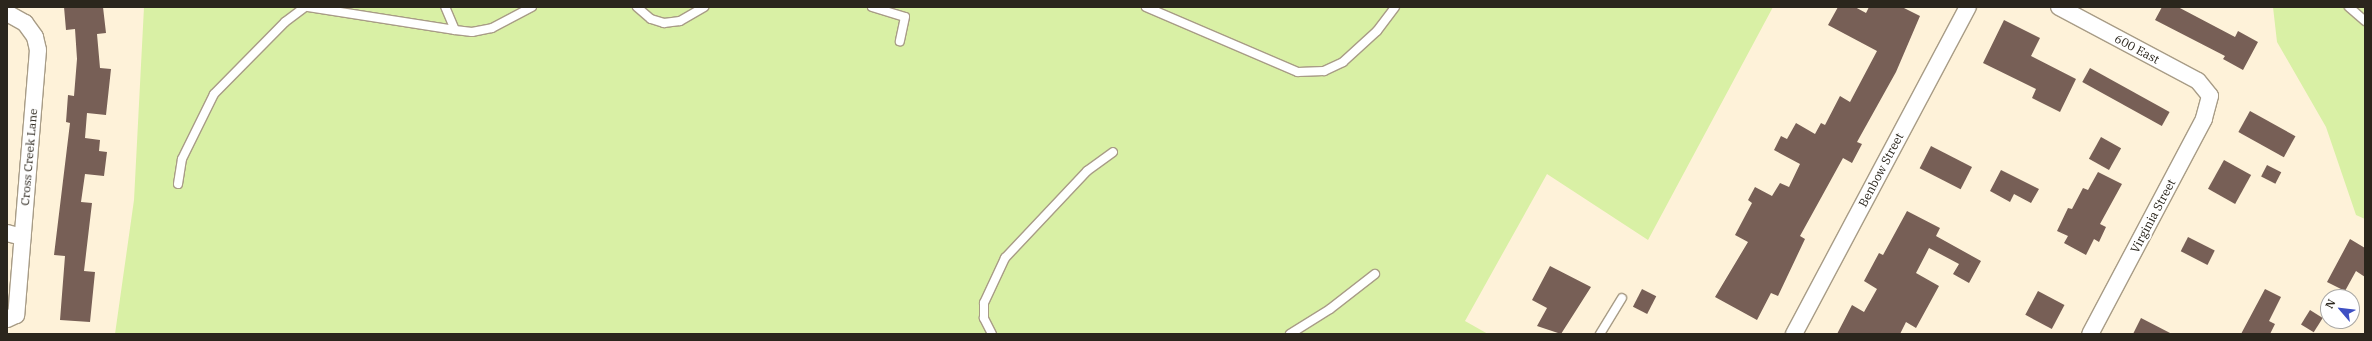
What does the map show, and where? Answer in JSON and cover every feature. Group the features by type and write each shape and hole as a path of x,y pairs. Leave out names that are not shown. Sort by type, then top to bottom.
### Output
{"street":[{"name":"Benbow Street","path":"1794,334 1968,7"},
{"name":"600 East","path":"2059,7 2198,81 2210,96"},
{"name":"Cross Creek Lane","path":"7,13 25,23 36,36 38,50 14,235 12,317"},
{"name":"Virginia Street","path":"2090,334 2204,119 2210,96"}],"lane":[{"path":"178,184 182,159 214,94 275,32 305,7"},
{"path":"308,7 472,32 492,28 532,7"},
{"path":"445,7 456,30"},
{"path":"637,7 650,19 664,23 680,21 704,7"},
{"path":"872,7 906,17 900,41"},
{"path":"1146,7 1298,72 1324,70 1343,62 1377,31 1395,7"},
{"path":"2349,7 2365,21"},
{"path":"992,334 984,318 984,303 1005,258 1087,171 1113,152"},
{"path":"1290,334 1330,309 1375,274"},
{"path":"1600,334 1622,298"}],"green space":[{"path":"144,7 1773,7 1648,240 1547,174 1465,321 1488,334 115,334 134,200"},
{"path":"2273,7 2365,7 2365,219 2356,215 2326,127 2277,42"}],"building":[{"path":"64,7 103,7 106,33 97,34 100,68 111,69 106,115 87,113 85,138 100,140 99,151 107,152 104,176 85,174 81,202 92,203 84,271 95,272 90,322 60,320 65,256 54,255 70,123 66,122 68,95 74,96 77,59 75,29 66,30"},
{"path":"1838,7 1855,7 1866,13 1869,7 1902,7 1920,16 1896,72 1857,142 1862,144 1852,163 1843,158 1800,236 1805,239 1778,296 1771,293 1757,320 1715,297 1748,242 1735,235 1752,203 1748,200 1755,187 1772,196 1780,183 1789,187 1800,164 1774,150 1781,136 1787,139 1796,123 1815,134 1821,123 1825,125 1840,96 1850,102 1877,51 1828,25"},
{"path":"2162,7 2178,7 2235,37 2238,31 2258,42 2243,70 2223,59 2225,56 2155,20"},
{"path":"2004,20 2040,38 2031,56 2076,79 2060,112 2032,98 2036,89 1983,63"},
{"path":"2090,68 2170,112 2162,126 2082,82"},
{"path":"2250,111 2295,136 2284,157 2238,132"},
{"path":"2101,137 2121,148 2109,170 2089,159"},
{"path":"1931,146 1972,167 1961,189 1920,168"},
{"path":"2224,160 2251,175 2235,204 2208,189"},
{"path":"2267,165 2281,172 2275,184 2261,177"},
{"path":"2001,170 2039,189 2031,203 2014,194 2010,202 1990,191"},
{"path":"2098,172 2122,184 2100,224 2106,227 2099,242 2094,239 2086,255 2064,243 2068,236 2057,231 2068,208 2072,209 2083,188 2088,190"},
{"path":"1907,211 1940,228 1936,236 1981,261 1969,283 1953,274 1959,264 1929,248 1916,273 1939,286 1916,328 1906,322 1900,334 1837,334 1852,305 1864,312 1877,289 1864,281 1879,253 1883,255"},
{"path":"2188,237 2215,251 2207,265 2181,251"},
{"path":"2350,239 2365,248 2365,277 2356,271 2346,289 2341,289 2327,282"},
{"path":"1550,266 1591,287 1561,334 1537,326 1547,308 1532,300"},
{"path":"1642,289 1656,296 1647,314 1633,307"},
{"path":"2265,289 2281,297 2269,321 2275,324 2270,334 2241,334"},
{"path":"2038,291 2064,305 2052,329 2025,315"},
{"path":"2310,310 2320,316 2320,322 2314,332 2301,324"},
{"path":"2141,318 2172,334 2133,334"}]}
